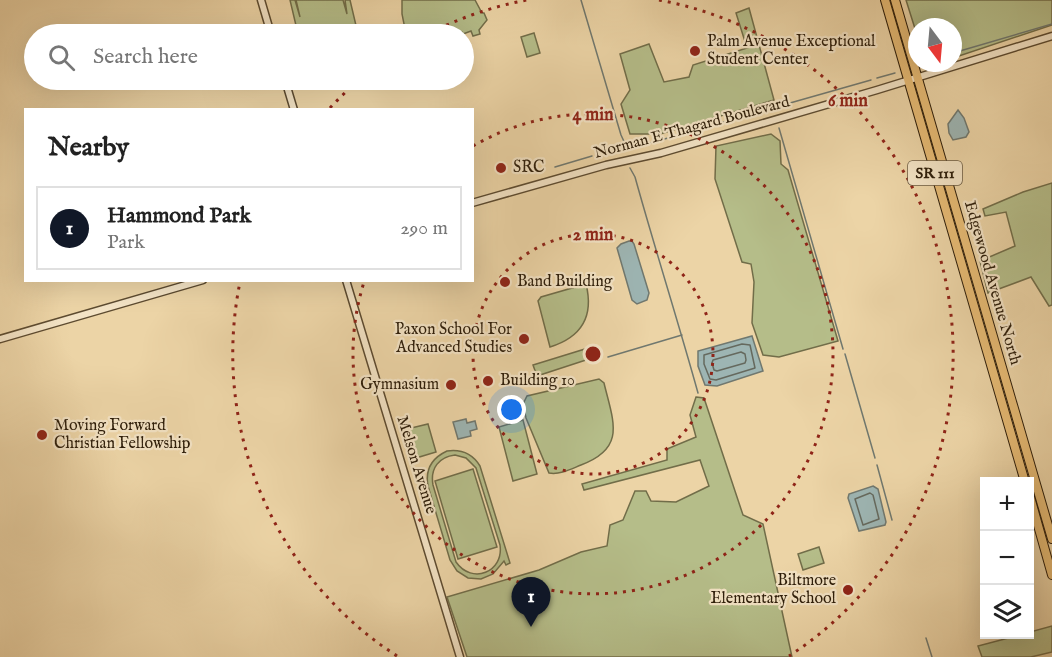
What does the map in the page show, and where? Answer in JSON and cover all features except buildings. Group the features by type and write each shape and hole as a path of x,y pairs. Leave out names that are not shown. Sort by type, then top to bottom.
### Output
{"main road":[{"name":"Edgewood Avenue North","path":"885,0 1024,477"},
{"name":"Edgewood Avenue North","path":"895,0 1052,539"},
{"path":"1034,514 1052,575"}],"street":[{"path":"261,0 268,24"},
{"name":"Norman E Thagard Boulevard","path":"474,202 606,165 671,150 908,81 1052,36"},
{"path":"288,90 293,108"},
{"path":"0,339 196,282"},
{"name":"Melson Avenue","path":"347,282 460,657"}],"green space":[{"path":"290,0 295,0 300,17 296,0 343,0 347,14 345,0 350,0 356,24 296,24"},
{"path":"402,0 475,0 487,20 479,30 480,34 474,36 474,24 404,24"},
{"path":"906,0 1052,0 1052,25 962,55 962,18 912,18"},
{"path":"749,8 774,100 660,134 630,134 621,104 630,90 620,54 649,44 664,82 689,77 693,65 747,48 736,13"},
{"path":"534,33 540,53 527,57 521,37"},
{"path":"771,134 780,141 781,164 788,170 838,341 779,357 763,355 752,323 754,282 751,264 742,262 715,179 716,146"},
{"path":"1052,183 1052,305 1049,306 1031,277 988,293 980,261 1015,246 1006,212 985,216 983,209 1023,192"},
{"path":"586,284 588,306 583,324 570,337 550,347 538,301 541,297"},
{"path":"585,349 589,359 537,376 533,365"},
{"path":"599,379 604,383 611,409 613,432 611,442 596,458 565,471 549,473 526,418 523,404 527,396"},
{"path":"696,397 704,398 743,515 763,524 792,657 467,657 447,597 539,570 581,552 607,546 610,525 623,520 635,491 646,491 651,501 676,502 709,486 700,460 584,490 582,484 667,460 667,449 696,437 690,415"},
{"path":"523,420 537,474 513,481 499,427"},
{"path":"428,424 436,452 416,458 407,429"},
{"path":"447,451 461,451 470,455 480,466 510,563 506,565 504,561 493,574 481,579 468,578 457,571 450,560 427,480 431,465","holes":["455,455 466,458 476,468 500,545 497,562 492,568 478,574 470,573 456,562 432,479 434,469 444,458"]},
{"path":"473,469 497,547 458,559 435,481"},
{"path":"819,547 824,563 803,570 798,554"},
{"path":"1052,626 1052,652 1031,657 982,657 978,646 1005,639 1034,639 1034,631"}],"water":[{"path":"958,110 969,132 966,137 953,140 948,124"},
{"path":"629,241 634,244 649,293 647,300 637,304 632,300 617,248"},
{"path":"752,336 763,371 717,386 705,385 698,366 698,351"},
{"path":"466,419 467,423 475,421 477,429 470,431 471,436 458,439 453,422"},
{"path":"873,486 878,489 886,522 885,525 859,531 848,498 849,494"}],"waterway":[{"path":"581,0 621,135 627,148"},
{"path":"962,50 1052,24"},
{"path":"877,78 895,73"},
{"path":"790,103 871,80"},
{"path":"623,150 776,107"},
{"path":"779,128 843,349"},
{"path":"555,167 592,156"},
{"path":"630,168 635,177 698,393"},
{"path":"608,357 682,335"},
{"path":"845,354 875,458"},
{"path":"877,465 892,520"},
{"path":"926,638 932,657"}],"place":[{"name":"Palm Avenue Exceptional Student Center","path":"695,51"},
{"name":"SRC","path":"501,168"},
{"name":"Band Building","path":"505,282"},
{"name":"Paxon School For Advanced Studies","path":"524,339"},
{"name":"Building 10","path":"488,381"},
{"name":"Gymnasium","path":"451,385"},
{"name":"Moving Forward Christian Fellowship","path":"42,435"},
{"name":"Biltmore Elementary School","path":"848,590"},
{"name":"Hammond Park","path":"531,627"}]}
